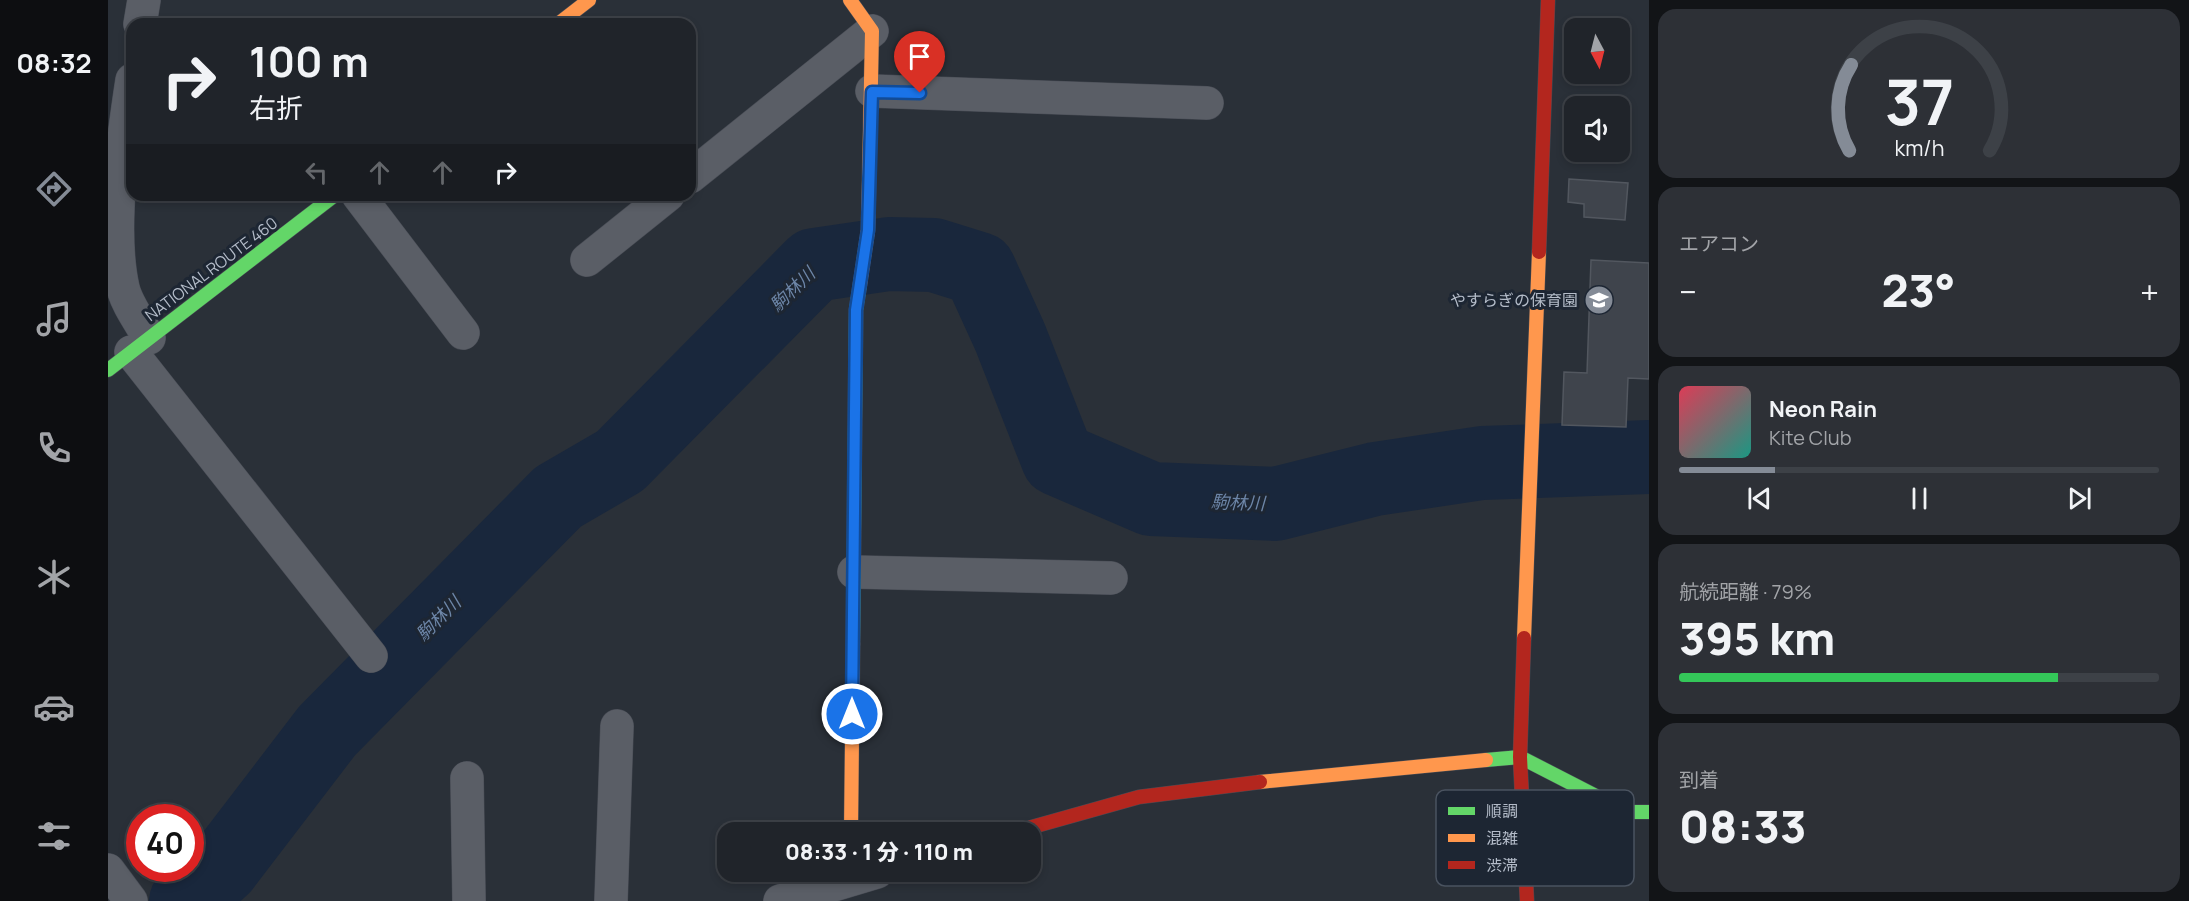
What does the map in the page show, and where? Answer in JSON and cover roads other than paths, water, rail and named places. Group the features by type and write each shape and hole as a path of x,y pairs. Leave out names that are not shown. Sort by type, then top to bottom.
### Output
{"main road":[{"path":"566,18 589,0"},
{"path":"850,0 872,31 868,230 856,310 851,822"},
{"path":"1522,790 1520,757 1548,0"},
{"name":"NATIONAL ROUTE 460","path":"129,353 327,201"},
{"path":"1041,824 1139,797 1365,770 1520,757 1584,790"},
{"path":"1526,886 1527,901"}],"street":[{"path":"141,18 144,0"},
{"path":"696,172 872,31"},
{"path":"872,92 1207,103"},
{"path":"126,96 117,121 117,245 129,353 371,656"},
{"path":"363,201 463,333"},
{"path":"587,260 661,201"},
{"path":"854,572 1111,578"},
{"path":"611,901 617,726"},
{"path":"466,778 469,901"},
{"path":"108,870 131,901"},
{"path":"780,901 836,882"}],"waterway":[{"name":"駒林川","path":"186,901 223,867 327,731 558,497 620,461 814,265 889,254 934,255 979,269 1010,337 1058,459 1151,499 1276,504 1375,479 1482,463 1649,457"}],"place":[{"name":"やすらぎの保育園","path":"1599,300"}]}
